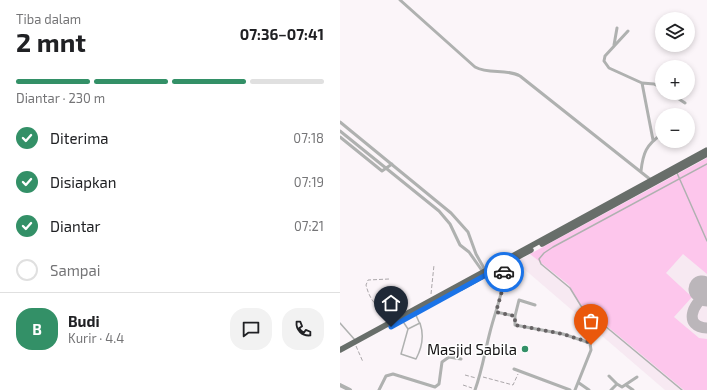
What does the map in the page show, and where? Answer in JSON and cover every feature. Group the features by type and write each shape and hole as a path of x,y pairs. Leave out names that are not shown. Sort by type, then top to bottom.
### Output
{"highway":[{"path":"400,319 415,313 504,265 651,180 707,150"},
{"path":"340,354 484,271 628,194 707,154"},
{"path":"340,350 356,344"}],"street":[{"path":"400,0 475,67 485,71 508,72 520,76 651,180"},
{"path":"614,45 617,28"},
{"path":"628,30 604,58 605,64 615,71 642,83 655,84"},
{"path":"640,171 644,153 653,140 642,83"},
{"path":"680,100 685,103"},
{"path":"340,122 451,213 468,232 484,271"},
{"path":"340,131 388,168 446,218 460,245 469,252 484,271"},
{"path":"353,141 358,136"},
{"path":"340,137 382,171 392,164"},
{"path":"476,390 504,284 504,265"},
{"path":"535,305 520,300 515,316 515,325 563,334 590,343 591,350 575,390"},
{"path":"496,312 515,316"},
{"path":"378,390 386,376 393,374 435,387 438,384 442,362 449,357 460,359"},
{"path":"514,369 570,390"},
{"path":"609,376 620,387 626,385 637,377"},
{"path":"579,383 589,390"},
{"path":"611,390 617,384"},
{"path":"340,385 344,389 350,390"},
{"path":"626,385 633,390"}],"lane":[{"path":"682,390 582,306 570,288 539,261 540,256 553,247 707,164"},
{"path":"676,171 707,241"},
{"path":"415,313 420,323 422,331 422,339 416,359 401,354 408,329 420,323"},
{"path":"400,319 408,329"},
{"path":"340,323 356,344"}],"path":[{"path":"430,301 434,265"},
{"path":"389,279 368,280 367,287 370,297 376,306 400,319"},
{"path":"356,344 364,362"},
{"path":"465,375 513,385 520,370"},
{"path":"463,385 476,390"}],"shaded area":[{"path":"707,158 707,390 665,390 516,262"},
{"path":"707,158 707,274 683,254 666,273 692,297 674,317 699,338 707,339 707,390 684,390 578,302 569,285 530,254"}],"taxiway":[{"path":"707,295 697,303 692,314 692,319 695,324 699,327 707,328"}],"runway":[{"path":"702,289 707,293"}],"way so far":[{"path":"504,272 503,290 496,312 515,316 515,325 563,334 588,342 591,345"}],"place":[{"name":"Masjid Sabila","path":"525,349"}],"route":[{"path":"391,327 504,265 504,272"}]}
